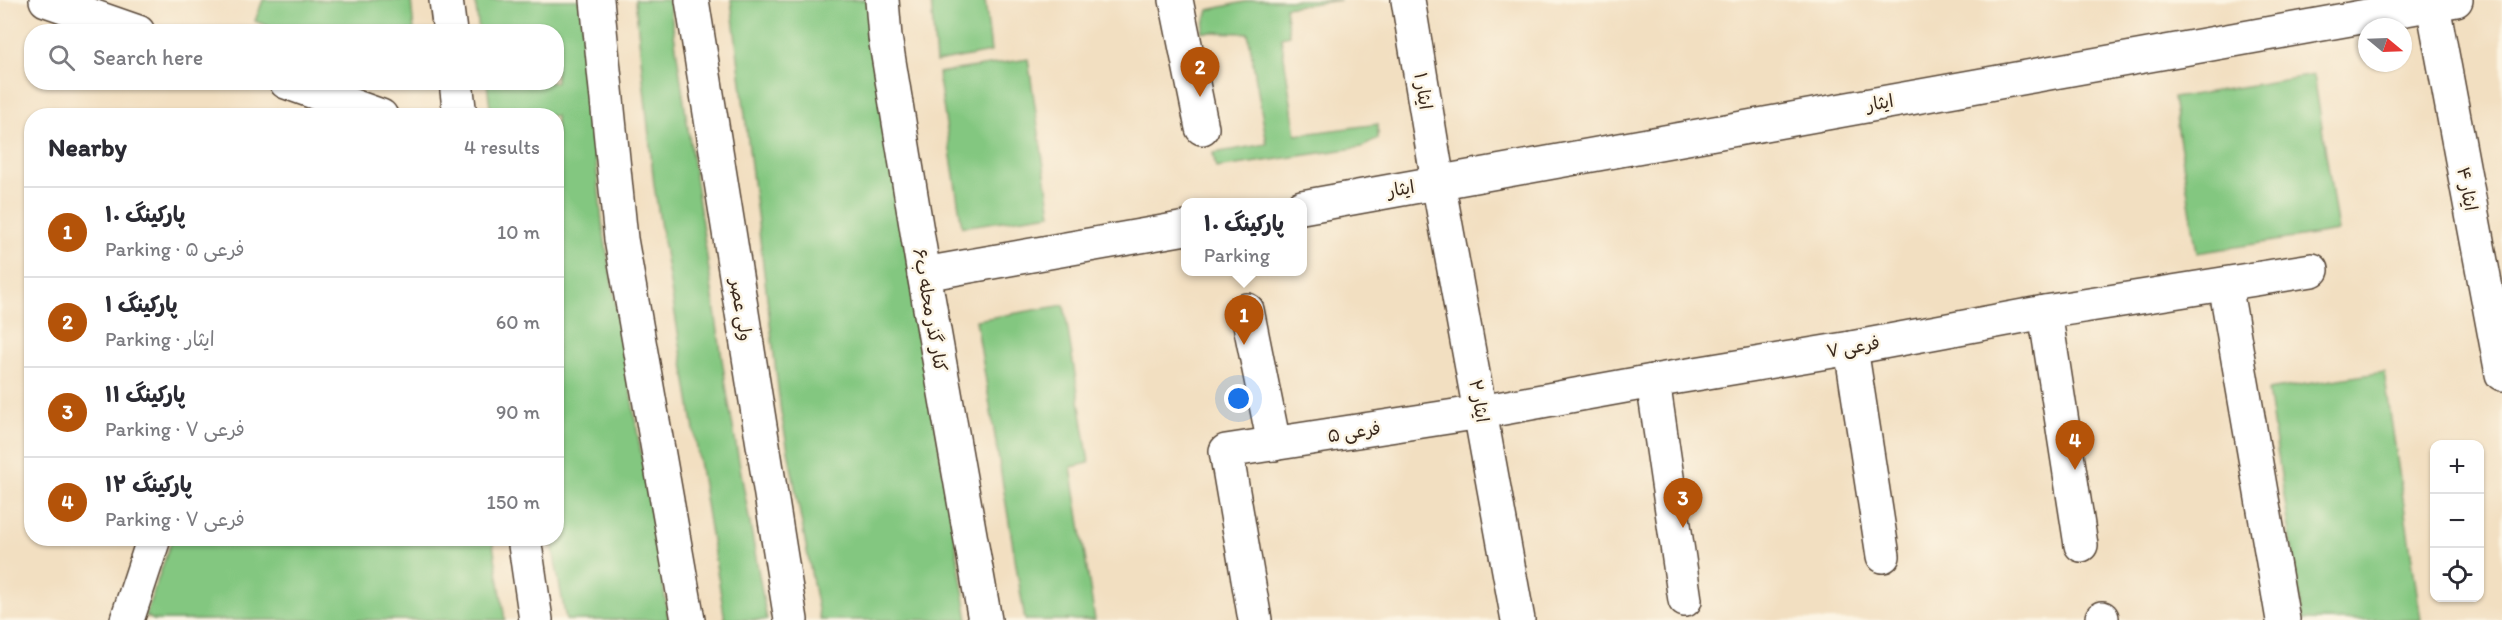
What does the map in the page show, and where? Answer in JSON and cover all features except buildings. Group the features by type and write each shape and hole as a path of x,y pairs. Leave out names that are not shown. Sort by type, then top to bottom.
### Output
{"street":[{"path":"46,0 115,24"},
{"path":"447,0 449,24"},
{"path":"597,0 621,238 688,620"},
{"name":"ولی عصر","path":"692,0 790,620"},
{"name":"کنار گذر محله ب۶","path":"882,0 885,37 924,274 985,620"},
{"path":"1176,0 1202,128"},
{"name":"ایثار ۱","path":"1408,0 1438,182"},
{"name":"ایثار","path":"1307,206 2440,1"},
{"name":"ایثار ۴","path":"2440,1 2502,374"},
{"path":"308,90 359,108"},
{"path":"457,90 459,108"},
{"name":"ایثار ۲","path":"1438,182 1518,620"},
{"path":"924,274 1181,229"},
{"name":"فرعی ۷","path":"1481,412 2045,312 2312,270"},
{"path":"2225,284 2283,620"},
{"path":"1247,310 1274,444"},
{"path":"2045,312 2081,545"},
{"path":"1851,348 1883,556"},
{"path":"1653,381 1685,600"},
{"name":"فرعی ۵","path":"1255,620 1226,451 1481,412"},
{"path":"127,620 151,546"},
{"path":"525,546 536,620"}],"green space":[{"path":"263,0 411,0 413,24 263,24 255,21"},
{"path":"475,0 580,0 602,222 669,620 566,620 552,546 564,546 564,108 490,108 488,90 564,90 564,24 478,24"},
{"path":"635,0 669,0 728,399 767,620 725,620 654,185"},
{"path":"731,0 875,0 894,173 968,620 820,620 781,413"},
{"path":"931,0 985,0 991,52 936,62"},
{"path":"1253,0 1341,0 1285,7 1289,35 1281,37 1296,135 1378,124 1378,139 1362,147 1216,168 1213,153 1267,144 1248,33 1202,32 1208,10"},
{"path":"1028,59 1051,214 962,227 938,73"},
{"path":"2314,75 2338,231 2197,253 2173,98"},
{"path":"1064,305 1089,463 1071,467 1095,620 1025,620 976,320"},
{"path":"2384,372 2421,620 2303,620 2268,390"},
{"path":"170,546 493,546 505,620 154,620 145,616"}],"place":[{"name":"پارکینگ ۱","path":"1200,97"},
{"name":"پارکینگ ۱۰","path":"1244,345"},
{"name":"پارکینگ ۱۲","path":"2075,470"},
{"name":"پارکینگ ۱۱","path":"1683,528"}]}
